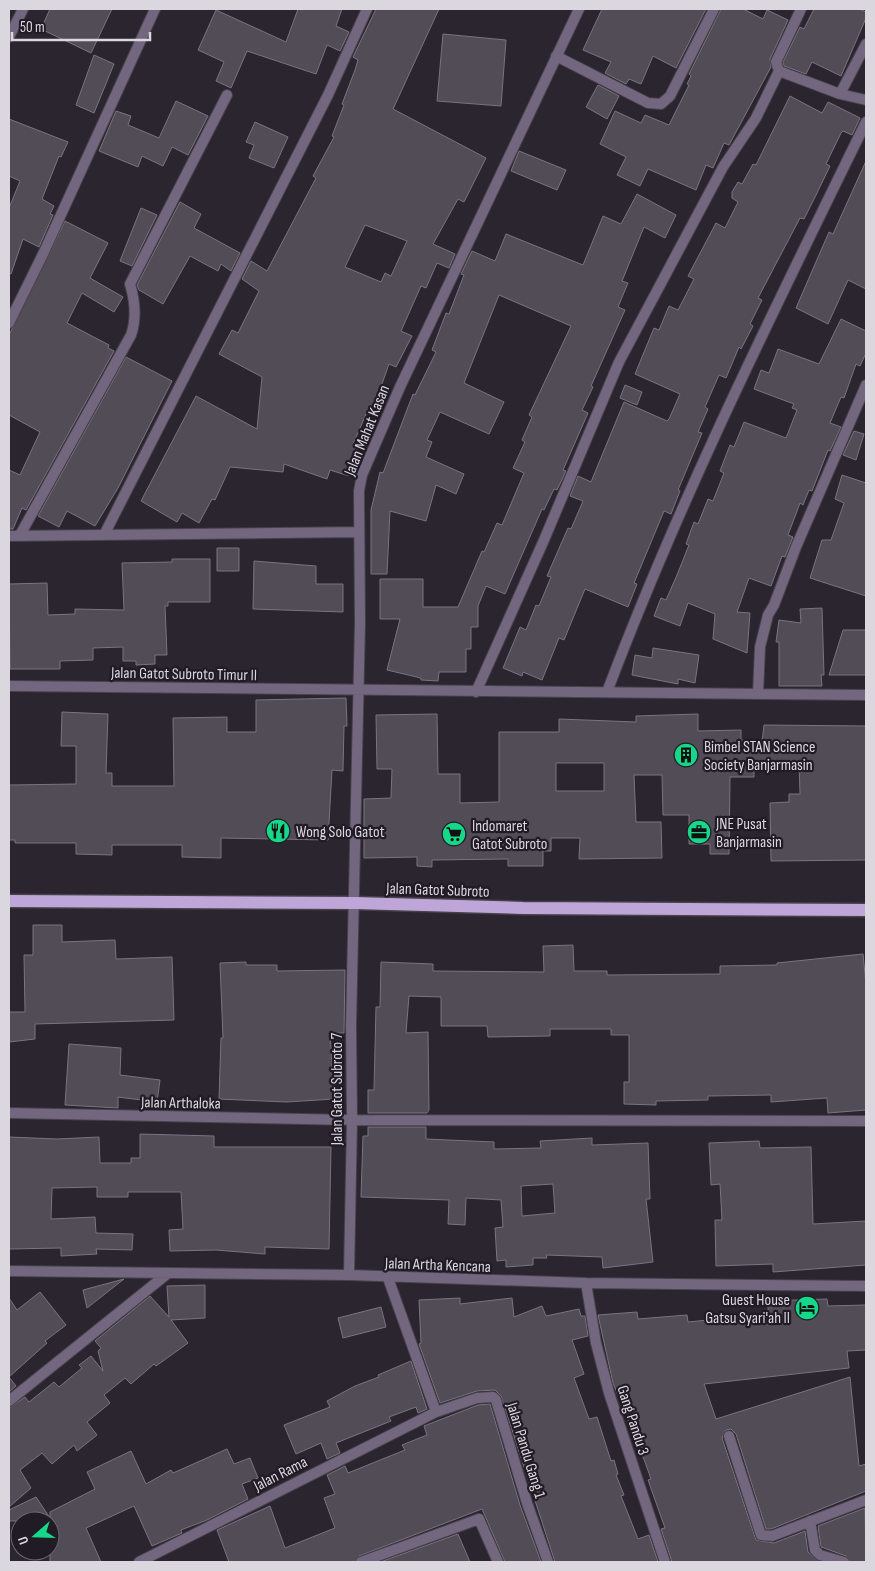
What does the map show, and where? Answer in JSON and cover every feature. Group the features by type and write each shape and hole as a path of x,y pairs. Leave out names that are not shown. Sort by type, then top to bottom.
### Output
{"main road":[{"name":"Jalan Gatot Subroto","path":"9,901 355,902 523,908 866,910"}],"street":[{"path":"9,37 23,9"},
{"path":"9,323 43,254 155,9"},
{"path":"104,535 328,95 367,9"},
{"name":"Jalan Mahat Kasan","path":"355,902 359,491 362,475 400,386 579,9"},
{"path":"556,56 648,103 661,104 670,96 714,9"},
{"path":"476,692 544,540 619,362 723,167 756,118 779,71 776,62 801,9"},
{"path":"840,94 866,44"},
{"path":"779,71 840,94 866,100"},
{"path":"20,535 131,335 135,323 134,297 130,284 227,95"},
{"path":"607,692 645,591 692,484 866,122"},
{"path":"758,694 760,647 768,615 774,605 796,547 866,385"},
{"path":"9,536 359,532"},
{"name":"Jalan Gatot Subroto Timur II","path":"9,686 866,695"},
{"name":"Jalan Gatot Subroto 7","path":"349,1276 352,1120 351,1025 355,902"},
{"name":"Jalan Arthaloka","path":"9,1113 352,1120 866,1121"},
{"name":"Jalan Artha Kencana","path":"9,1271 349,1276 586,1284 866,1286"},
{"path":"9,1401 167,1274"},
{"path":"388,1278 436,1412"},
{"name":"Gang Pandu 3","path":"586,1284 596,1342 609,1393 665,1562"},
{"name":"Jalan Pandu Gang 1","path":"436,1412 477,1398 493,1397 496,1400 527,1503 548,1562"},
{"name":"Jalan Rama","path":"138,1562 436,1412"},
{"path":"729,1436 761,1535 772,1536 866,1500"},
{"path":"361,1562 479,1519 498,1562"},
{"path":"810,1521 815,1550 820,1555 844,1562"}],"building":[{"path":"50,9 112,9 91,53 41,29"},
{"path":"298,9 342,9 336,26 349,32 340,51 327,45 316,74 247,51 231,88 216,81 224,62 198,50 216,10 286,42"},
{"path":"376,9 439,9 393,109 486,158 464,202 458,199 433,244 455,254 449,268 437,263 426,288 421,286 401,331 412,336 396,367 389,364 377,398 373,406 370,405 353,444 359,446 349,476 330,470 327,479 284,464 283,472 230,467 215,500 212,499 199,523 182,513 177,522 141,501 196,396 257,429 262,377 219,354 232,330 238,333 259,291 242,279 251,261 267,271 316,178 313,176 334,137 332,136 344,105 342,104 355,70 358,60 353,57","holes":["365,225 407,241 391,276 385,273 381,282 345,267"]},
{"path":"602,9 706,9 676,68 653,56 641,84 629,79 626,84 605,73 611,62 583,50"},
{"path":"721,9 743,9 763,19 767,10 788,20 770,59 771,67 729,145 724,143 713,168 706,165 696,190 648,169 640,186 617,175 626,157 600,144 615,111 641,123 645,115 669,125 689,85 687,84 691,76 689,74"},
{"path":"814,9 859,9 866,12 866,18 841,76 812,62 806,74 784,66 783,62 800,27 804,29"},
{"path":"443,34 506,40 501,106 437,101"},
{"path":"94,55 114,64 94,113 76,105"},
{"path":"598,85 619,96 607,119 586,107"},
{"path":"790,96 822,113 828,102 860,118 852,135 843,131 841,133 826,164 830,166 804,219 800,218 758,298 762,300 750,324 753,326 741,349 739,347 726,378 719,375 705,407 708,409 698,432 702,433 678,490 680,491 671,514 664,511 634,583 637,584 628,607 585,589 564,640 559,638 542,680 523,672 522,676 503,668 520,627 526,630 536,605 539,606 551,577 547,576 568,528 571,529 583,501 570,496 578,476 591,482 624,402 667,421 669,419 680,394 635,374 654,328 659,330 669,306 678,310 694,279 688,276 716,223 725,228 738,202 732,198 732,192 738,182 742,184 753,164 756,165"},
{"path":"176,101 208,116 188,155 172,147 163,166 142,156 138,167 99,151 116,111 131,116 128,125 159,138"},
{"path":"9,119 68,142 61,157 59,156 42,199 54,206 50,214 53,215 39,247 23,239 11,274 9,273 9,208 20,181 9,176"},
{"path":"255,122 288,137 274,168 249,158 254,145 246,142"},
{"path":"519,151 566,170 557,190 511,171"},
{"path":"866,161 866,289 848,280 828,324 796,308 829,232 833,234"},
{"path":"637,194 676,215 665,238 644,227 622,281 628,283 618,307 625,310 582,410 588,413 563,470 566,471 557,490 554,489 544,510 542,509 505,594 486,586 478,606 478,627 471,627 471,649 466,649 466,672 439,672 438,681 421,680 421,678 387,670 400,619 380,619 380,579 423,579 423,607 458,607 482,551 484,552 497,523 502,525 524,473 513,468 525,442 522,440 532,417 529,415 571,326 499,295 464,383 504,402 489,434 440,412 427,440 432,442 426,457 464,474 456,494 436,485 426,521 390,511 387,574 371,574 371,510 380,472 383,473 413,394 415,395 436,352 432,350 446,313 449,314 464,275 461,274 472,251 495,261 506,234 583,265 603,216 621,224"},
{"path":"180,202 201,214 194,228 240,253 231,271 221,264 218,271 190,256 163,304 139,290 137,285"},
{"path":"141,208 157,215 132,266 120,261"},
{"path":"65,221 108,243 90,278 123,297 114,312 82,293 67,323 109,345 108,348 114,351 26,510 22,508 13,529 9,529 9,470 20,475 40,432 9,415 9,335"},
{"path":"841,319 866,331 866,353 860,366 856,364 844,398 841,397 830,423 841,427 830,451 828,450 812,491 809,490 803,505 800,503 788,535 793,537 785,557 782,556 771,586 749,578 737,612 750,613 747,653 713,639 715,614 688,603 680,626 654,616 661,598 666,600 677,575 689,545 686,544 694,522 698,524 708,499 713,501 724,473 720,471 730,445 734,447 744,422 786,438 797,410 792,408 794,404 754,389 761,370 769,373 778,349 819,364"},
{"path":"126,357 172,381 118,488 95,526 67,511 59,527 38,516"},
{"path":"625,385 642,392 637,405 620,398"},
{"path":"854,431 864,434 856,460 843,455"},
{"path":"842,475 866,483 866,596 810,578 822,540 831,540 844,503 835,499"},
{"path":"217,548 239,548 239,571 217,571"},
{"path":"172,559 210,559 210,602 168,602 168,606 165,606 167,655 155,655 155,664 136,665 136,661 123,661 123,647 93,648 93,660 60,661 60,669 10,669 9,584 47,583 48,615 75,614 75,609 124,610 122,563 172,562"},
{"path":"254,561 316,566 316,584 343,584 343,612 253,609"},
{"path":"822,608 824,675 821,675 822,686 779,686 779,642 776,642 779,620 801,623 800,609"},
{"path":"843,630 866,630 866,675 829,675"},
{"path":"653,648 699,655 695,683 678,679 678,684 632,675 635,655 652,658"},
{"path":"346,698 347,726 344,726 343,771 332,770 328,840 221,838 221,858 182,857 182,845 112,845 112,855 76,854 76,843 15,843 15,840 9,840 9,785 76,784 76,746 61,746 62,712 108,714 106,773 112,773 112,786 174,786 173,718 227,717 227,732 256,732 256,700"},
{"path":"437,714 438,774 460,774 460,803 499,802 499,732 559,732 559,719 636,722 636,716 698,714 698,731 741,730 741,740 762,742 764,725 866,726 866,860 771,861 770,803 789,802 789,794 800,794 799,761 768,761 768,769 754,769 754,777 730,777 729,854 710,854 710,844 689,844 689,815 663,815 662,775 634,775 636,822 661,822 662,858 579,859 580,838 551,838 551,851 543,851 543,866 508,866 508,859 432,860 432,867 417,866 417,857 364,858 364,799 391,798 392,769 377,769 376,715","holes":["556,763 604,763 604,791 556,791"]},
{"path":"33,925 62,925 62,942 115,940 116,959 172,957 174,1020 35,1024 35,1039 9,1042 9,1012 25,1012 24,955 33,955"},
{"path":"573,945 574,971 607,971 607,975 720,974 720,966 777,965 777,963 863,954 866,984 866,1110 828,1113 827,1098 771,1102 771,1095 708,1096 708,1100 656,1101 656,1105 624,1104 624,1082 629,1082 629,1035 611,1035 611,1029 550,1029 550,1036 488,1037 487,1026 441,1026 441,997 409,996 406,1033 428,1032 429,1110 427,1113 368,1113 368,1090 374,1090 376,1007 380,1007 381,962 433,964 433,971 544,972 543,946"},
{"path":"246,962 246,965 277,965 277,971 345,970 344,1033 330,1033 334,1099 286,1102 219,1099 221,1038 223,1038 220,963"},
{"path":"69,1044 121,1048 120,1075 160,1080 157,1102 118,1097 118,1108 65,1105"},
{"path":"368,1127 426,1127 426,1139 494,1142 494,1149 541,1148 540,1141 592,1138 592,1145 648,1143 650,1199 646,1199 653,1262 603,1268 602,1257 546,1255 547,1258 533,1258 533,1265 506,1267 506,1260 497,1261 495,1228 503,1227 501,1200 466,1198 465,1225 448,1224 449,1200 361,1197 363,1136 368,1136","holes":["553,1184 555,1213 522,1216 521,1186"]},
{"path":"140,1134 214,1136 214,1147 331,1147 329,1249 265,1247 265,1254 216,1250 170,1251 169,1230 183,1229 181,1192 128,1192 128,1197 97,1197 97,1187 52,1188 51,1219 95,1217 96,1233 133,1234 132,1250 96,1249 97,1254 61,1256 61,1248 9,1249 9,1137 57,1139 99,1137 100,1163 131,1163 131,1158 140,1158"},
{"path":"759,1141 760,1148 811,1147 813,1224 866,1221 866,1265 773,1272 773,1264 716,1266 715,1220 722,1220 720,1184 711,1185 709,1143"},
{"path":"124,1279 87,1308 83,1290"},
{"path":"205,1285 205,1318 171,1320 188,1343 156,1366 154,1364 131,1384 125,1378 104,1395 110,1403 87,1422 97,1435 77,1451 74,1445 52,1464 42,1453 20,1470 31,1488 9,1507 9,1408 25,1397 29,1402 54,1382 59,1387 82,1368 79,1365 91,1356 103,1371 98,1351 101,1348 95,1341 150,1296 169,1317 167,1286"},
{"path":"40,1292 66,1325 45,1341 47,1343 9,1377 9,1298 17,1310"},
{"path":"460,1298 460,1304 512,1298 514,1317 542,1306 546,1316 579,1309 581,1316 585,1316 588,1336 572,1340 584,1374 574,1378 589,1419 597,1417 611,1461 614,1460 618,1474 616,1475 624,1495 621,1496 638,1539 649,1535 658,1562 555,1562 501,1396 495,1390 477,1391 440,1403 419,1344 421,1343 419,1300"},
{"path":"827,1299 828,1306 866,1305 866,1350 847,1351 849,1368 704,1384 716,1419 850,1377 859,1466 866,1464 866,1491 771,1529 766,1529 736,1434 731,1429 726,1430 722,1438 756,1540 774,1543 805,1531 808,1552 820,1562 672,1562 661,1529 665,1528 648,1480 651,1479 613,1383 598,1315 637,1312 638,1319 687,1315 688,1322 768,1314 768,1301"},
{"path":"381,1307 386,1327 343,1338 338,1318"},
{"path":"411,1361 427,1409 418,1413 416,1407 389,1417 391,1421 336,1443 340,1453 327,1459 321,1443 296,1454 284,1425 330,1407 327,1401 355,1386 379,1377 378,1375"},
{"path":"9,1377 16,1386 9,1392"},
{"path":"490,1404 520,1505 541,1562 505,1562 482,1509 359,1556 354,1562 229,1562 217,1530 270,1506 285,1548 335,1528 324,1498 335,1494 327,1475 345,1466 348,1473 405,1450 402,1445 427,1435 424,1426 478,1405"},
{"path":"227,1449 234,1464 250,1458 258,1478 242,1484 248,1499 207,1520 181,1530 182,1533 152,1546 134,1506 86,1528 101,1562 50,1562 60,1561 60,1511 52,1511 95,1489 87,1472 131,1451 146,1484 171,1470 173,1473"},
{"path":"36,1497 45,1511 10,1511 9,1521 9,1510"},
{"path":"865,1508 866,1562 851,1562 846,1556 821,1547 818,1526"},
{"path":"458,1534 470,1562 380,1562"}],"place":[{"name":"Bimbel STAN Science Society Banjarmasin","path":"686,755"},
{"name":"Wong Solo Gatot","path":"278,831"},
{"name":"JNE Pusat Banjarmasin","path":"699,832"},
{"name":"Indomaret Gatot Subroto","path":"454,834"},
{"name":"Guest House Gatsu Syari'ah II","path":"807,1308"}]}
